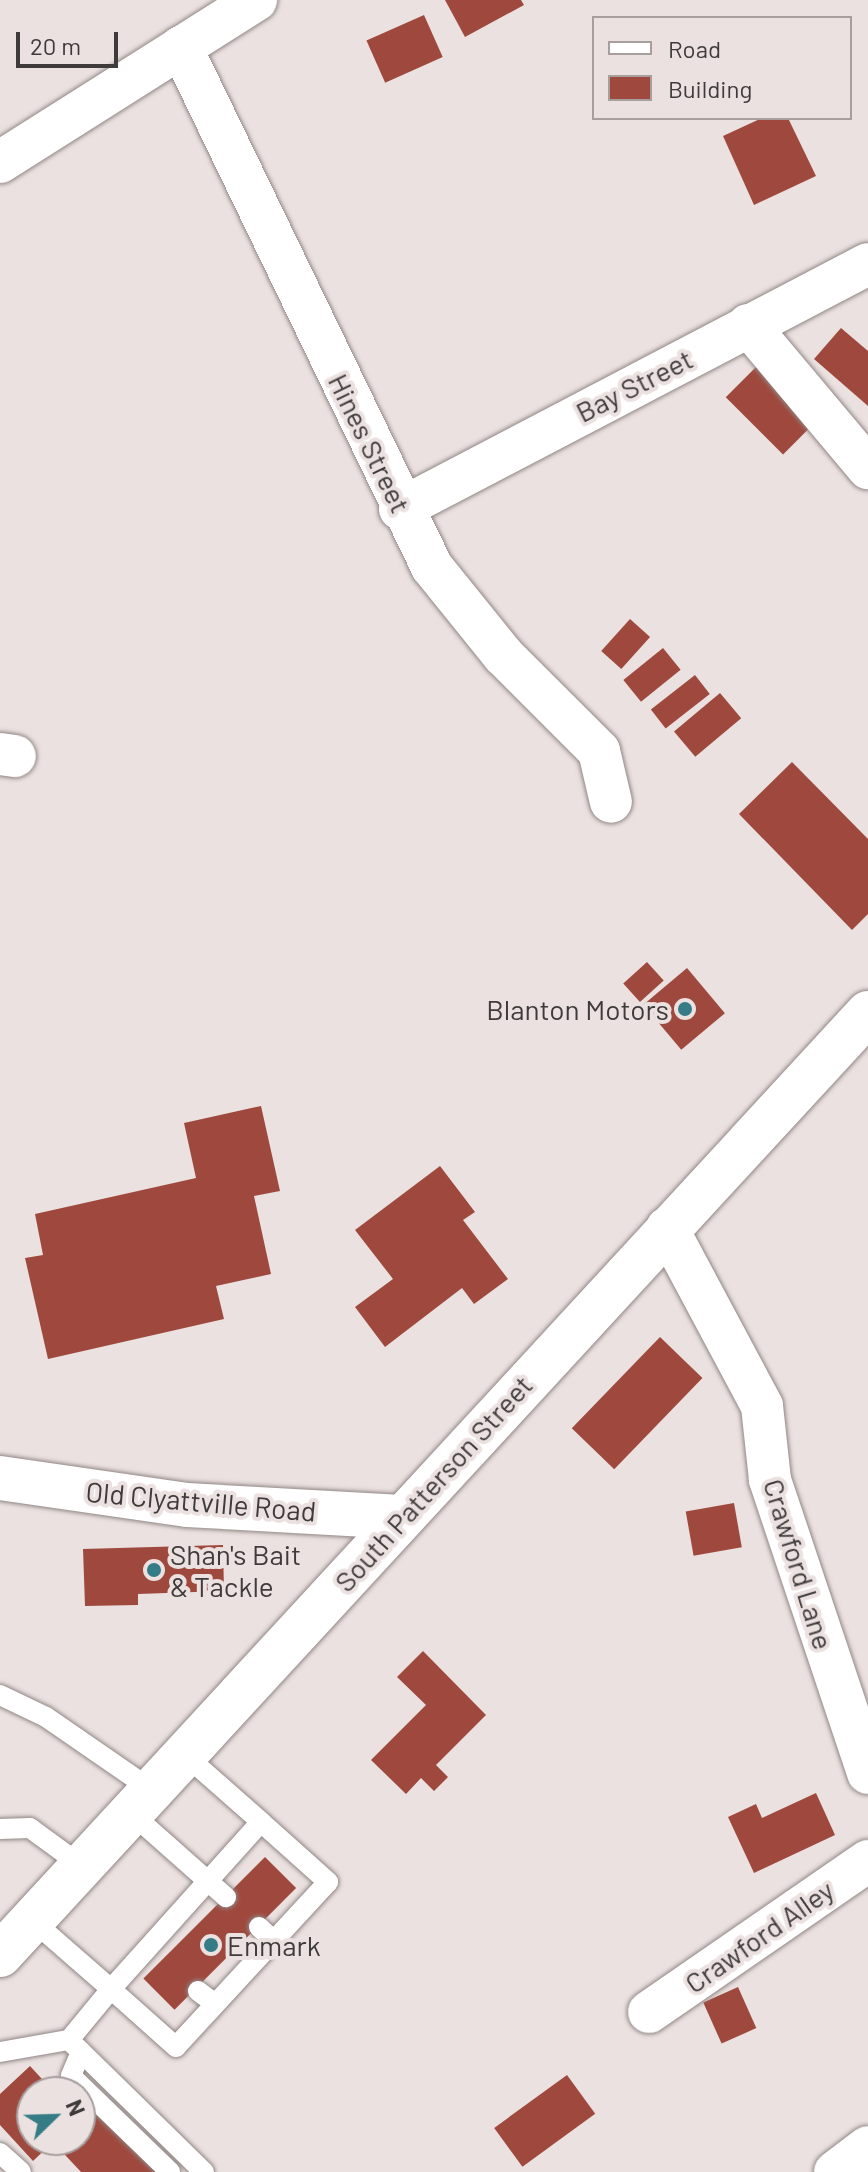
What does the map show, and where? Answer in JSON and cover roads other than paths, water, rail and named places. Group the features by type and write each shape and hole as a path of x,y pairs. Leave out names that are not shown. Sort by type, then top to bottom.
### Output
{"main road":[{"name":"South Patterson Street","path":"10,1943 868,1013"},
{"name":"Old Clyattville Road","path":"0,1478 187,1505 402,1517"}],"street":[{"path":"0,162 256,0"},
{"name":"Hines Street","path":"181,47 400,509 458,605 599,751 611,802"},
{"name":"Bay Street","path":"400,509 868,264"},
{"path":"748,325 868,468"},
{"name":"Crawford Lane","path":"667,1228 762,1406 770,1480 868,1773"},
{"name":"Crawford Alley","path":"649,2012 868,1861"},
{"path":"835,2172 868,2147"}],"lane":[{"path":"0,1695 46,1717 142,1801 207,1882 226,1897"},
{"path":"10,1943 111,1989 176,2047 215,2004 266,1934 328,1882 184,1754"},
{"path":"0,1815 14,1815 82,1866"},
{"path":"170,2172 71,2076 75,2046 111,1989 261,1822"},
{"path":"0,1829 30,1828"},
{"path":"146,1949 163,1963"},
{"path":"198,1991 215,2004"},
{"path":"0,2052 75,2046 204,2172"},
{"path":"0,2153 21,2172"}],"place":[{"name":"Blanton Motors","path":"685,1009"},
{"name":"Shan's Bait & Tackle","path":"154,1570"},
{"name":"Enmark","path":"211,1945"}]}
